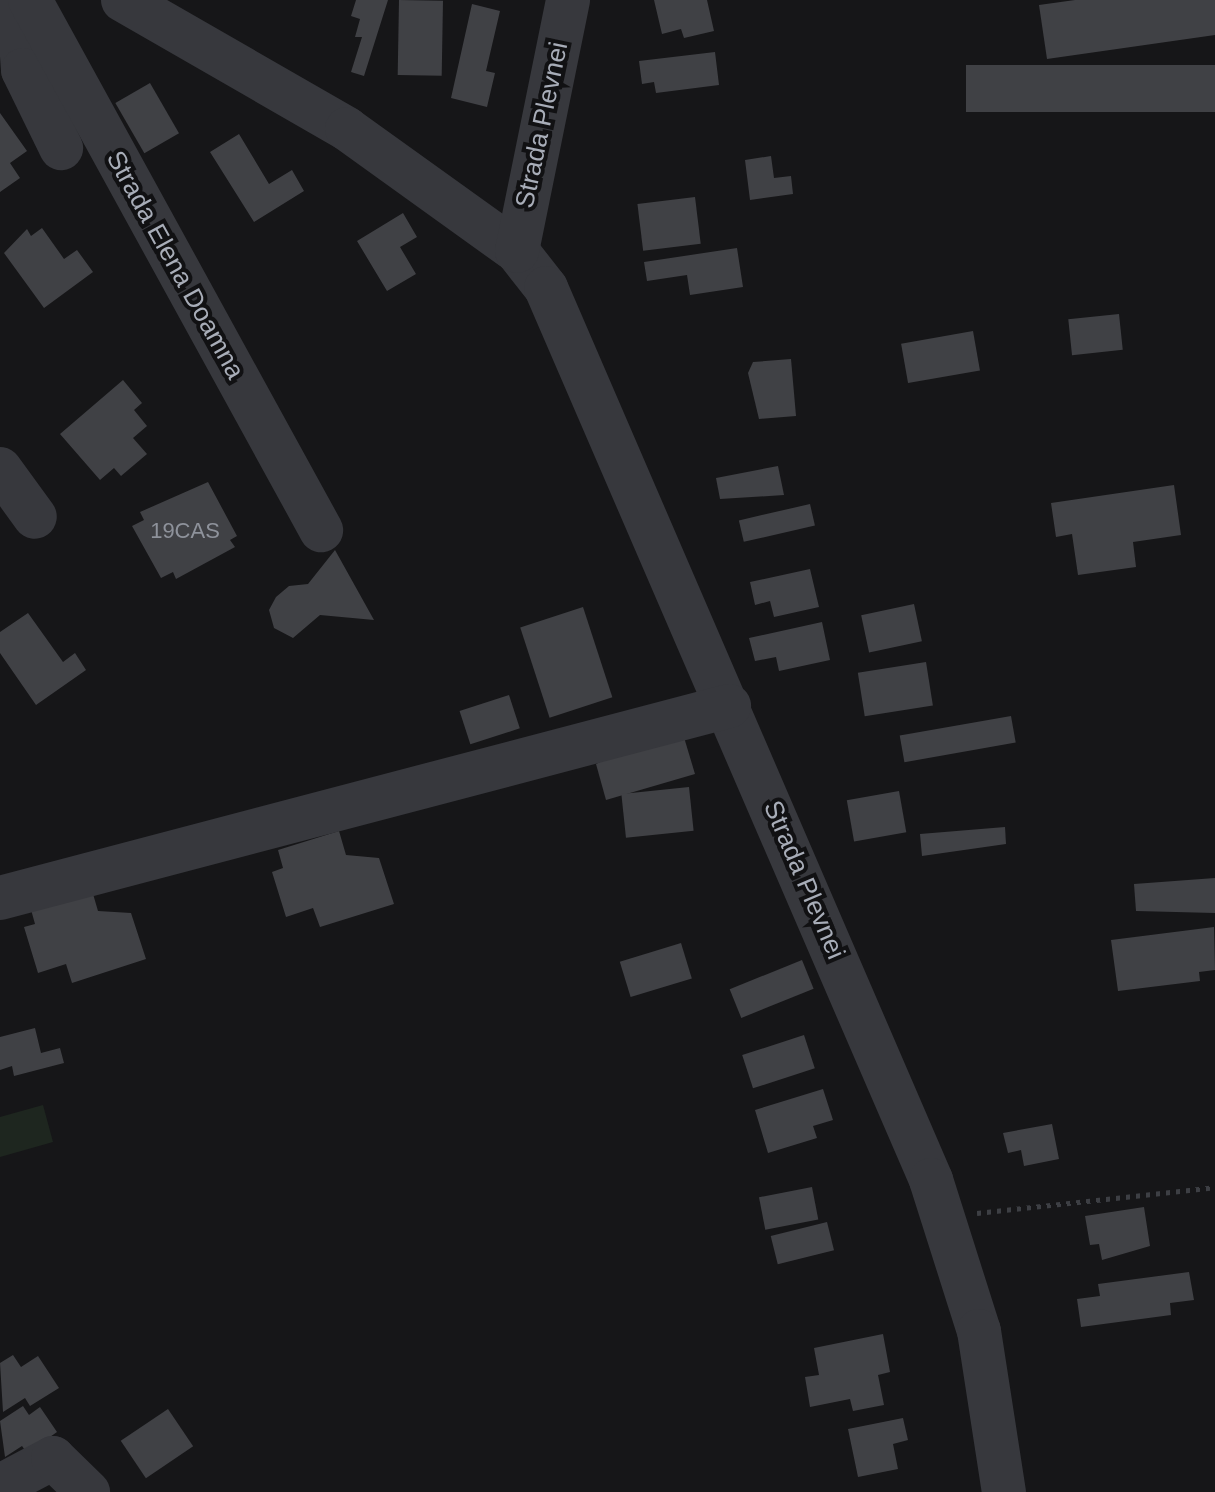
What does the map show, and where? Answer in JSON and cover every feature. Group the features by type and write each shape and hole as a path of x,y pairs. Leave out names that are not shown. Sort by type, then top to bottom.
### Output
{"street":[{"path":"18,0 23,70 61,148"},
{"name":"Strada Elena Doamna","path":"30,0 321,530"},
{"path":"123,0 347,129 517,251"},
{"name":"Strada Plevnei","path":"568,0 517,251 546,288 729,706 943,1218 979,1331 1004,1492"},
{"path":"0,469 35,517"},
{"path":"0,898 729,706"},
{"path":"0,1486 53,1458 88,1492"}],"path":[{"path":"943,1218 1215,1187"}],"shaded area":[{"path":"43,1105 53,1142 0,1157 0,1117"}],"building":[{"path":"356,0 388,0 364,76 351,72 362,37 355,37 360,19 351,16"},
{"path":"399,0 443,1 442,76 398,75"},
{"path":"654,0 707,0 714,31 684,38 681,29 662,34"},
{"path":"1075,0 1215,0 1215,35 1047,59 1039,5"},
{"path":"472,4 500,11 486,71 495,73 487,107 451,98"},
{"path":"715,52 719,85 656,93 654,82 642,84 639,61"},
{"path":"966,65 1215,65 1215,112 966,112"},
{"path":"150,83 179,133 144,153 115,103"},
{"path":"0,113 27,151 10,163 20,178 0,192"},
{"path":"239,134 269,184 292,170 304,191 254,222 210,152"},
{"path":"771,156 774,178 791,176 793,194 750,200 745,160"},
{"path":"695,197 701,244 643,251 637,204"},
{"path":"403,213 417,237 400,247 416,274 387,291 357,241"},
{"path":"42,228 64,259 77,250 93,272 44,308 4,253 27,229 31,236"},
{"path":"737,248 743,287 690,295 687,275 647,281 644,262"},
{"path":"1119,314 1123,350 1072,355 1068,319"},
{"path":"973,331 980,370 908,383 901,344"},
{"path":"791,359 796,416 759,419 748,373 753,362"},
{"path":"123,380 142,403 134,410 147,426 133,438 147,454 121,476 114,468 100,480 60,434"},
{"path":"778,466 784,495 720,499 716,478"},
{"path":"208,482 237,536 230,540 235,547 176,579 173,572 161,578 132,526 144,520 140,512"},
{"path":"1174,485 1181,535 1133,542 1136,567 1078,575 1072,534 1056,537 1051,503"},
{"path":"810,504 815,525 744,542 739,520"},
{"path":"335,550 374,620 320,615 293,638 274,628 269,610 276,597 289,586 308,584"},
{"path":"810,569 819,607 774,617 770,601 755,605 750,582"},
{"path":"914,604 922,641 869,652 861,615"},
{"path":"583,607 612,697 550,718 520,627"},
{"path":"28,613 63,662 75,653 86,670 36,705 0,653 0,632"},
{"path":"822,622 830,660 779,671 776,657 755,661 749,638"},
{"path":"926,662 933,705 865,716 858,673"},
{"path":"509,695 520,728 470,744 460,711"},
{"path":"1011,716 1016,743 904,762 900,736"},
{"path":"680,724 695,774 606,800 596,764"},
{"path":"689,787 694,831 626,838 621,794"},
{"path":"899,791 906,832 854,842 847,800"},
{"path":"1005,827 1006,844 922,856 920,834"},
{"path":"339,831 346,855 379,858 394,904 320,927 313,908 286,917 272,872 283,868 278,850"},
{"path":"1215,878 1215,913 1136,911 1134,884"},
{"path":"91,887 98,911 131,913 146,959 72,983 66,964 38,973 24,927 35,924 30,906"},
{"path":"1214,927 1215,970 1199,972 1200,981 1118,991 1111,940"},
{"path":"681,943 692,978 631,997 620,962"},
{"path":"802,960 814,989 741,1018 730,989"},
{"path":"35,1028 41,1053 60,1048 64,1063 14,1076 12,1066 0,1070 0,1037"},
{"path":"804,1035 815,1068 753,1088 742,1055"},
{"path":"823,1089 833,1120 813,1126 817,1138 768,1153 755,1110"},
{"path":"1052,1124 1059,1159 1024,1166 1021,1150 1008,1153 1003,1133"},
{"path":"812,1187 818,1219 765,1230 759,1197"},
{"path":"1144,1207 1150,1246 1102,1260 1099,1244 1090,1245 1085,1216"},
{"path":"827,1222 834,1250 778,1264 771,1236"},
{"path":"1189,1272 1194,1300 1170,1303 1171,1315 1081,1327 1077,1299 1100,1296 1098,1284"},
{"path":"883,1334 890,1372 878,1375 884,1405 853,1411 850,1399 810,1407 805,1377 819,1375 814,1348"},
{"path":"13,1355 21,1367 38,1356 59,1388 30,1406 25,1398 3,1412 0,1363"},
{"path":"23,1406 29,1415 40,1407 57,1432 27,1453 22,1446 5,1457 0,1421"},
{"path":"168,1409 193,1446 146,1478 121,1441"},
{"path":"903,1418 908,1440 893,1444 898,1469 858,1477 848,1429"}]}
